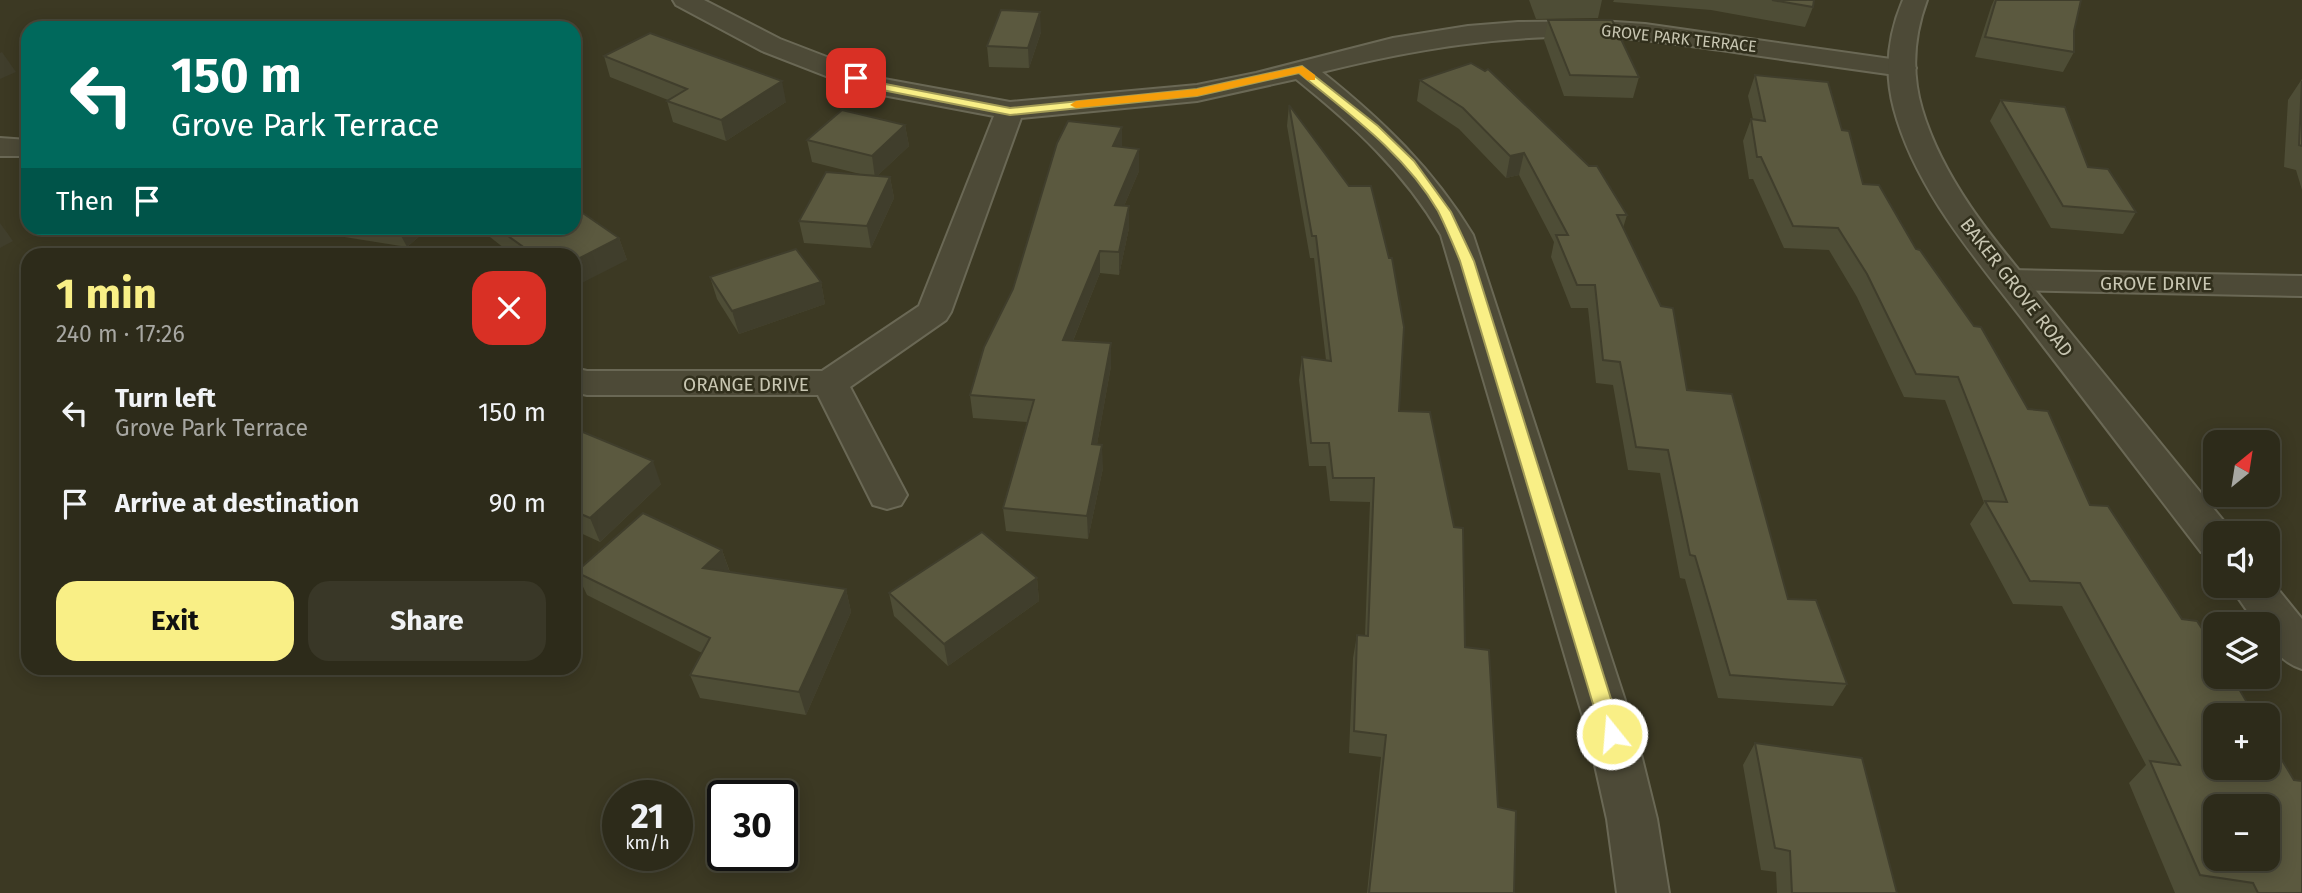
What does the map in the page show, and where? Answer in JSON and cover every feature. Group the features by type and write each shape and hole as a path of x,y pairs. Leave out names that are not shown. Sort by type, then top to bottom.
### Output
{"street":[{"name":"GROVE PARK TERRACE","path":"685,0 771,45 877,86 1010,111 1197,93 1420,41 1518,30 1586,29 1689,36 1902,68"},
{"name":"BAKER GROVE ROAD","path":"1914,0 1904,27 1902,68 1912,123 1925,153 1963,219 2203,525"},
{"path":"1302,70 1395,148 1427,187 1457,235 1612,734 1632,819 1643,893"},
{"name":"ORANGE DRIVE","path":"581,382 761,385 830,383 934,312 1010,111"},
{"name":"GROVE DRIVE","path":"2011,281 2302,286"},
{"path":"830,383 887,495"},
{"path":"2260,598 2302,651"}],"building":[{"path":"1772,0 1814,0 1813,7"},
{"path":"1996,0 2081,0 2074,31 2074,52 1985,37"},
{"path":"1001,10 1040,12 1028,48 987,46"},
{"path":"1548,20 1612,20 1639,77 1570,75"},
{"path":"650,33 782,81 721,120 667,101 687,89 604,56"},
{"path":"1471,63 1485,71 1488,69 1589,166 1597,166 1627,215 1617,215 1661,306 1673,308 1687,390 1732,394 1788,599 1816,600 1847,684 1730,675 1695,556 1690,555 1668,450 1636,447 1620,362 1603,360 1595,285 1577,285 1556,235 1568,235 1524,153 1510,156 1463,108 1420,80"},
{"path":"1755,75 1828,82 1842,130 1849,131 1863,184 1879,185 1916,249 1920,250 1974,326 1981,327 2028,409 2048,411 2090,505 2108,506 2182,619 2197,621 2203,630 2203,689 2239,689 2247,703 2203,703 2203,780 2280,780 2280,757 2294,780 2302,781 2302,893 2258,893 2253,883 2200,875 2150,761 2180,765 2080,583 2030,581 1985,501 2007,502 1958,377 1916,374 1867,274 1838,228 1793,226 1761,157 1757,157 1751,119 1765,121"},
{"path":"2302,81 2302,146 2299,145"},
{"path":"2001,100 2065,107 2088,167 2108,169 2136,212 2063,206"},
{"path":"1289,105 1349,186 1371,186 1389,258 1392,258 1404,327 1399,411 1430,412 1454,527 1463,528 1465,647 1489,650 1498,807 1516,811 1514,893 1369,893 1386,735 1354,731 1357,635 1368,636 1374,478 1333,478 1329,443 1311,443 1302,357 1331,361 1316,236 1312,236"},
{"path":"842,110 905,125 872,156 807,140"},
{"path":"1068,121 1122,127 1113,146 1139,149 1115,205 1129,206 1119,252 1100,251 1063,340 1111,343 1092,444 1102,445 1087,516 1003,508 1034,400 970,395 984,347 1013,289 1057,143"},
{"path":"826,172 890,177 867,226 799,221"},
{"path":"581,212 619,238 581,257 581,248 525,248 507,235 581,235"},
{"path":"796,249 821,282 732,311 710,277"},
{"path":"581,431 653,461 590,518 581,514"},
{"path":"643,513 722,550 703,568 846,589 799,692 690,675 710,638 581,574 581,568"},
{"path":"982,532 1037,578 944,644 889,593"},
{"path":"1755,743 1862,758 1897,893 1792,893 1790,851 1775,848"}],"slow traffic":[{"path":"1076,105 1197,93 1302,70 1311,77"}],"route":[{"path":"856,78 877,86 1010,111 1197,93 1302,70 1374,128 1395,148 1427,187 1457,235 1612,734"}]}
